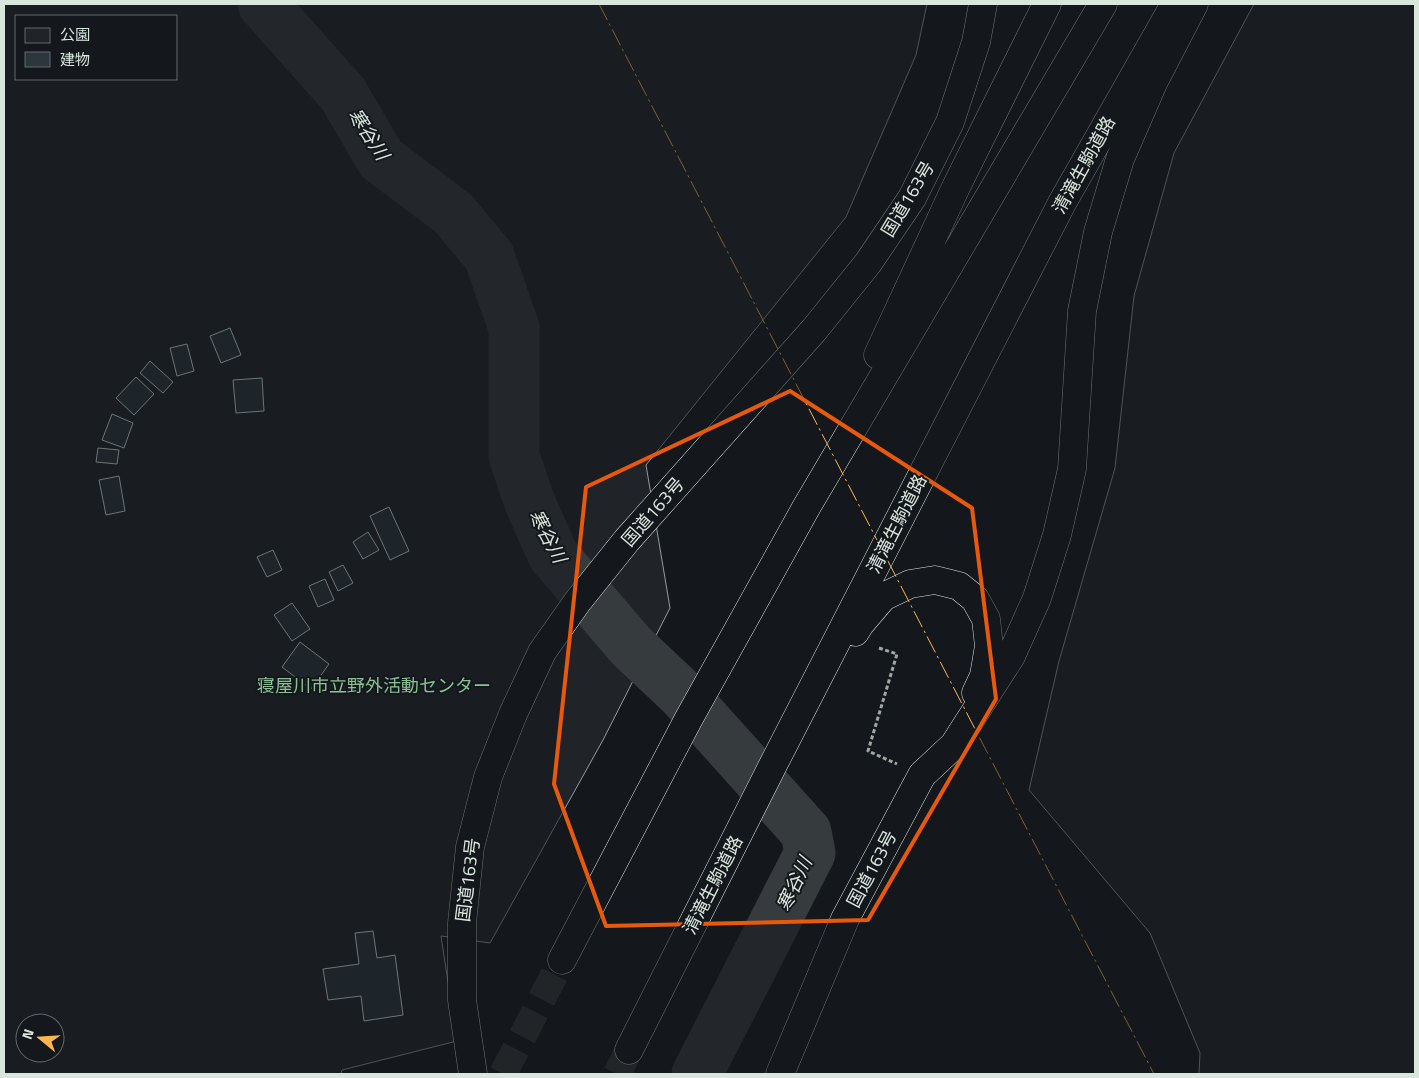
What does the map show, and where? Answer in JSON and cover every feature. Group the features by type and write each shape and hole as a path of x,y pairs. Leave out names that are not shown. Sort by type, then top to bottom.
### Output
{"highway":[{"name":"国道163号","path":"473,1074 462,1000 462,924 470,847 488,777 513,714 542,652 578,601 627,540 814,330 868,263 912,198 950,122 976,42 983,4"},
{"path":"807,506 956,187 1047,4"},
{"path":"562,960 688,720 807,506 1103,4"},
{"name":"清滝生駒道路","path":"629,1050 774,763 1062,203 1174,4"},
{"path":"954,745 1011,656 1036,598 1057,535 1072,469 1082,311 1098,232 1120,158 1154,81 1194,4"},
{"path":"774,763 860,624 883,597 910,584 935,580 959,586 975,599 986,619 989,646 984,676 954,745"},
{"name":"国道163号","path":"780,1074 845,919 922,776 954,745"}],"path":[{"path":"875,647 897,654 868,750 922,776"}],"highlighted area":[{"path":"790,391 972,508 996,699 868,920 606,926 554,784 586,487"}],"green space":[{"name":"寝屋川市立野外活動センター","path":"4,4 927,4 916,55 846,217 646,465 670,608 603,740 490,943 441,936 457,1041 342,1070 341,1074 4,1074"},
{"path":"1254,4 1415,4 1415,1074 1199,1074 1200,1053 1150,933 1029,790 1059,661 1115,468 1134,296 1174,153"}],"building":[{"path":"230,328 241,355 221,363 210,336"},
{"path":"187,344 194,371 177,376 170,348"},
{"path":"150,361 173,382 163,393 140,373"},
{"path":"136,377 154,394 134,415 116,398"},
{"path":"262,378 264,411 236,413 233,380"},
{"path":"112,414 133,423 124,448 102,440"},
{"path":"98,448 119,450 117,464 96,462"},
{"path":"119,476 125,511 106,515 99,480"},
{"path":"389,507 409,551 390,560 370,516"},
{"path":"368,532 379,550 363,559 353,542"},
{"path":"273,550 282,570 267,577 257,557"},
{"path":"343,565 353,583 338,591 329,572"},
{"path":"325,579 334,600 318,607 309,586"},
{"path":"292,603 310,629 292,641 274,615"},
{"path":"300,642 329,664 311,689 282,667"},
{"path":"373,931 377,958 395,955 403,1015 364,1021 361,996 328,1000 323,969 359,964 355,933"}],"waterway":[{"name":"寒谷川","path":"263,4 343,94 381,159 453,213 489,256 514,328 514,456 530,503 553,555 631,646 682,694 806,832 810,853 697,1074"}],"tunnel":[{"path":"503,1074 562,960"},
{"path":"617,1074 629,1050"}],"power":[{"path":"599,4 1154,1074"}]}
